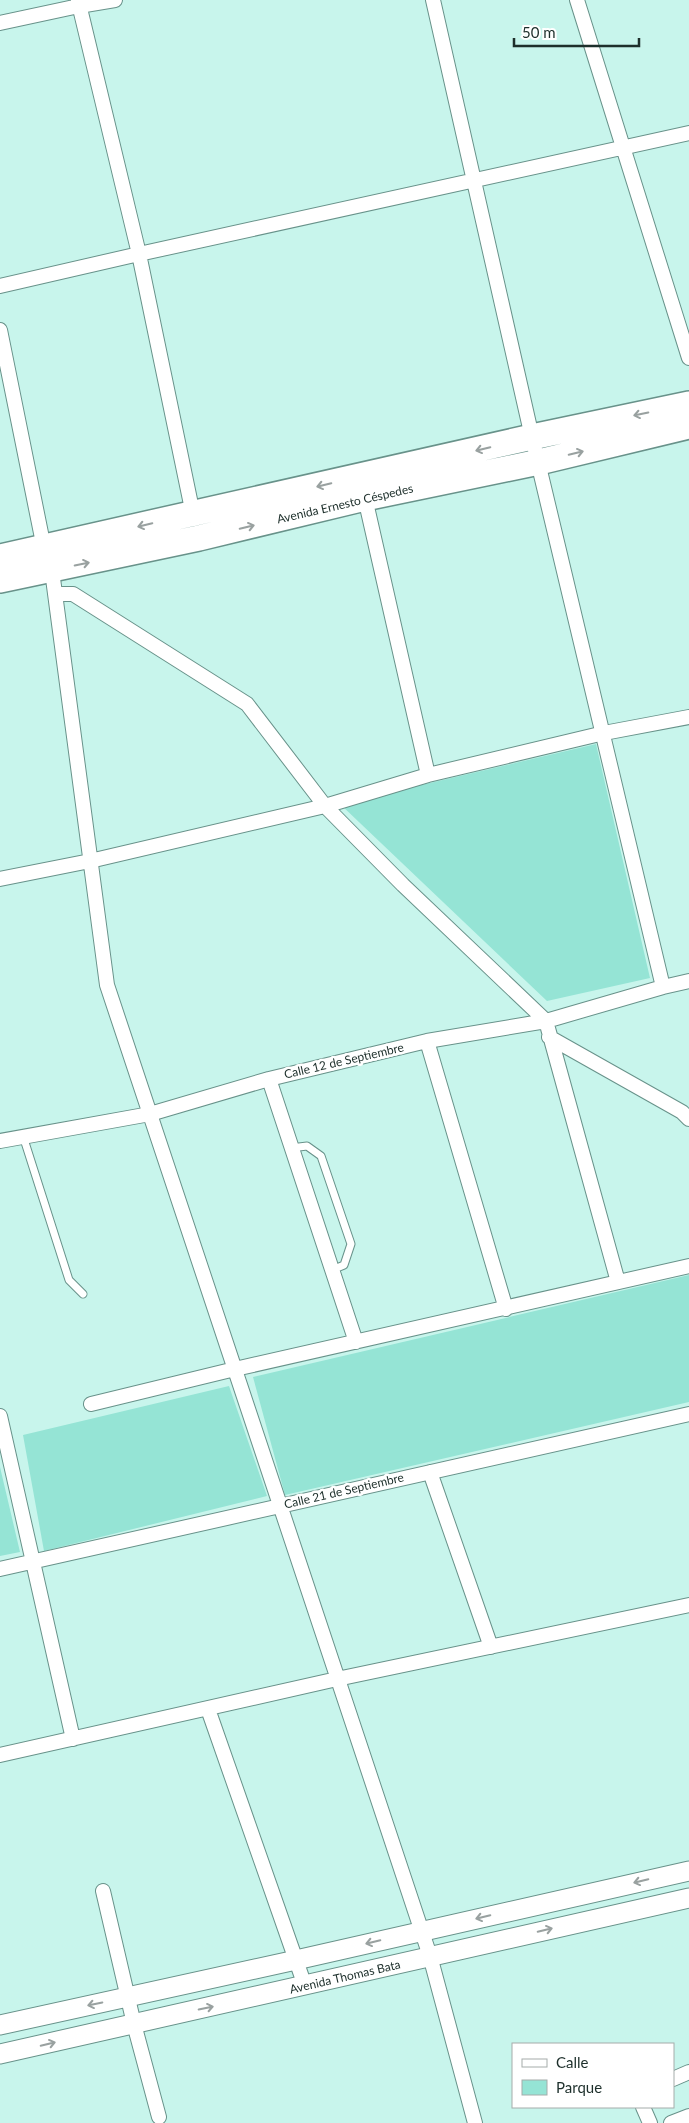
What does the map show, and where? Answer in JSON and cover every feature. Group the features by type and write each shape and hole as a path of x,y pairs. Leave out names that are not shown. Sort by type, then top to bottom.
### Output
{"highway":[{"name":"Avenida Ernesto Céspedes","path":"196,526 532,437 689,404"},
{"name":"Avenida Ernesto Céspedes","path":"0,580 29,561 196,526 365,498 539,462 689,426"}],"main road":[{"path":"0,2025 689,1871"},
{"name":"Avenida Thomas Bata","path":"0,2054 689,1898"}],"street":[{"path":"0,23 79,3 115,0"},
{"path":"433,0 532,437 663,987"},
{"path":"577,0 689,358"},
{"path":"79,3 139,254 196,526"},
{"path":"0,286 689,133"},
{"path":"0,330 29,561 90,861 107,985 430,1956 475,2123"},
{"path":"365,498 428,775"},
{"path":"29,561 73,594 247,704 325,806 402,885 546,1022 618,1282"},
{"path":"0,879 90,861 325,806 428,775 604,733 689,717"},
{"name":"Calle 12 de Septiembre","path":"0,1141 150,1114 268,1079 427,1041 546,1022 663,987 689,982"},
{"path":"549,1037 682,1112 689,1118"},
{"path":"427,1041 506,1308"},
{"path":"268,1079 356,1342"},
{"path":"91,1404 235,1369 689,1266"},
{"name":"Calle 21 de Septiembre","path":"0,1569 689,1414"},
{"path":"0,1420 73,1739"},
{"path":"430,1472 491,1647"},
{"path":"0,1755 337,1679 689,1605"},
{"path":"208,1709 305,1986"},
{"path":"103,1891 134,2024 159,2117"},
{"path":"674,2079 689,2072"},
{"path":"643,2108 650,2123"},
{"path":"671,2123 689,2116"}],"lane":[{"path":"23,1136 69,1280 83,1294"},
{"path":"291,1148 307,1146 321,1156 351,1244 344,1265 332,1270"}],"green space":[{"path":"596,744 650,978 547,1001 340,804"},
{"path":"689,1275 689,1402 285,1495 253,1377"},
{"path":"229,1386 267,1496 44,1551 23,1435"},
{"path":"0,1467 20,1552 0,1556"}]}
